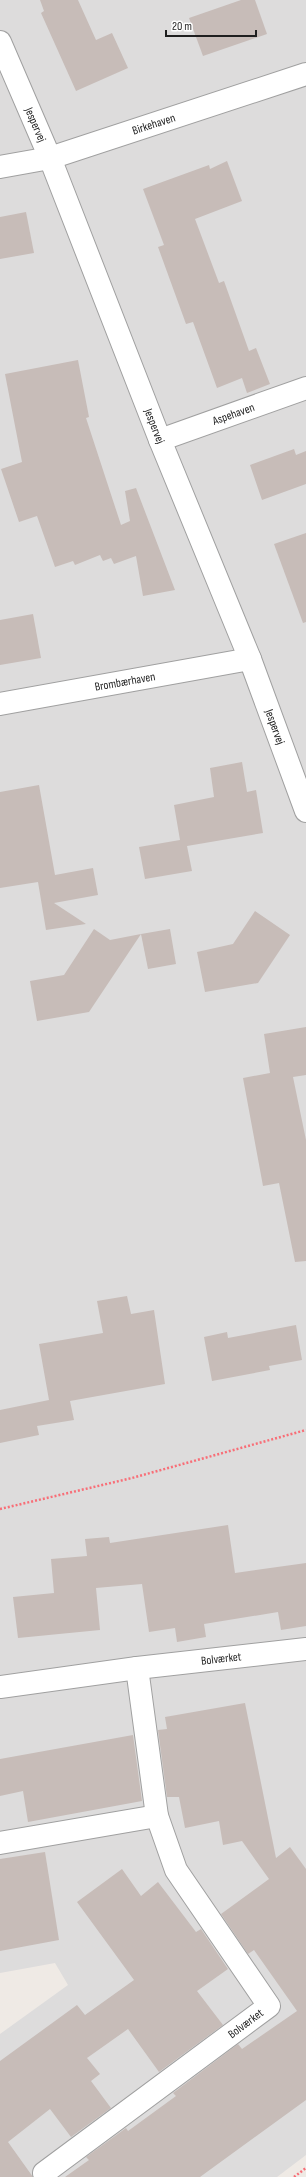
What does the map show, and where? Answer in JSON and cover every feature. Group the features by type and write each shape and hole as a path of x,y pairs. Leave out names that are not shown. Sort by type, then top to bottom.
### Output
{"street":[{"name":"Jespervej","path":"0,42 50,158 160,440 250,658 306,811"},
{"name":"Birkehaven","path":"0,167 50,158 306,74"},
{"name":"Aspehaven","path":"160,440 306,388"},
{"name":"Brombærhaven","path":"0,704 250,658"},
{"name":"Bolværket","path":"0,1687 137,1668 306,1649"},
{"name":"Bolværket","path":"44,2173 269,2006 176,1870 157,1816 137,1668"},
{"path":"0,1843 157,1816"}],"path":[{"path":"0,1509 132,1478 306,1430"},
{"path":"294,2177 306,2168"}],"shaded area":[{"path":"0,0 306,0 306,2155 277,2177 0,2177 0,2034 68,1985 55,1963 0,1973"}],"building":[{"path":"40,0 78,0 96,40 112,33 128,68 76,91 41,13 44,11"},
{"path":"241,0 255,0 267,34 203,56 189,18"},
{"path":"227,161 242,201 195,219 219,283 224,281 249,351 256,348 270,384 247,393 242,378 217,388 193,322 186,324 158,247 164,245 143,189 209,165 210,169"},
{"path":"26,212 34,253 0,259 0,217"},
{"path":"78,360 89,417 86,418 121,525 130,521 125,491 136,488 175,590 143,596 136,556 114,564 111,558 103,561 100,555 75,565 73,561 55,567 37,516 19,522 1,469 22,462 5,374"},
{"path":"294,449 296,455 306,451 306,484 262,500 250,465"},
{"path":"306,533 306,622 303,623 274,544"},
{"path":"33,614 41,658 0,665 0,620"},
{"path":"242,762 247,792 256,790 263,833 187,846 192,871 145,879 139,847 180,840 174,805 214,797 210,768"},
{"path":"39,785 55,875 93,868 98,895 54,903 86,924 46,930 38,882 0,888 0,792"},
{"path":"255,911 290,935 258,983 205,992 197,952 233,944"},
{"path":"94,929 110,940 141,934 89,1012 37,1021 30,981 64,975"},
{"path":"170,929 176,964 148,969 141,934"},
{"path":"306,1027 306,1075 293,1077 306,1140 306,1261 295,1262 279,1183 263,1186 243,1078 270,1073 264,1034"},
{"path":"127,1296 131,1314 154,1310 165,1384 70,1401 74,1420 37,1426 39,1435 0,1443 0,1410 49,1400 39,1344 103,1333 97,1301"},
{"path":"296,1325 302,1360 269,1366 270,1370 212,1381 204,1337 227,1332 228,1338"},
{"path":"228,1525 235,1573 306,1563 306,1626 281,1630 278,1612 204,1624 206,1637 177,1642 175,1628 149,1632 142,1584 96,1588 100,1630 18,1638 13,1597 54,1593 51,1559 87,1556 85,1539 109,1537 110,1543"},
{"path":"245,1703 276,1858 290,1847 306,1869 306,2100 200,2177 65,2177 89,2160 86,2157 126,2128 128,2131 176,2096 173,2093 238,2044 242,2049 297,2011 254,1950 248,1954 221,1914 269,1879 242,1841 223,1845 219,1821 185,1828 179,1797 167,1797 158,1730 167,1729 165,1717"},
{"path":"133,1735 142,1801 28,1822 23,1791 0,1796 0,1759"},
{"path":"45,1852 59,1940 0,1951 0,1859"},
{"path":"122,1869 141,1896 158,1882 196,1932 201,1929 228,1969 197,1991 223,2025 159,2072 128,2029 87,2058 100,2074 91,2081 111,2108 71,2137 50,2109 8,2142 33,2177 0,2177 0,2061 77,2005 85,2015 134,1980 77,1902"}]}
